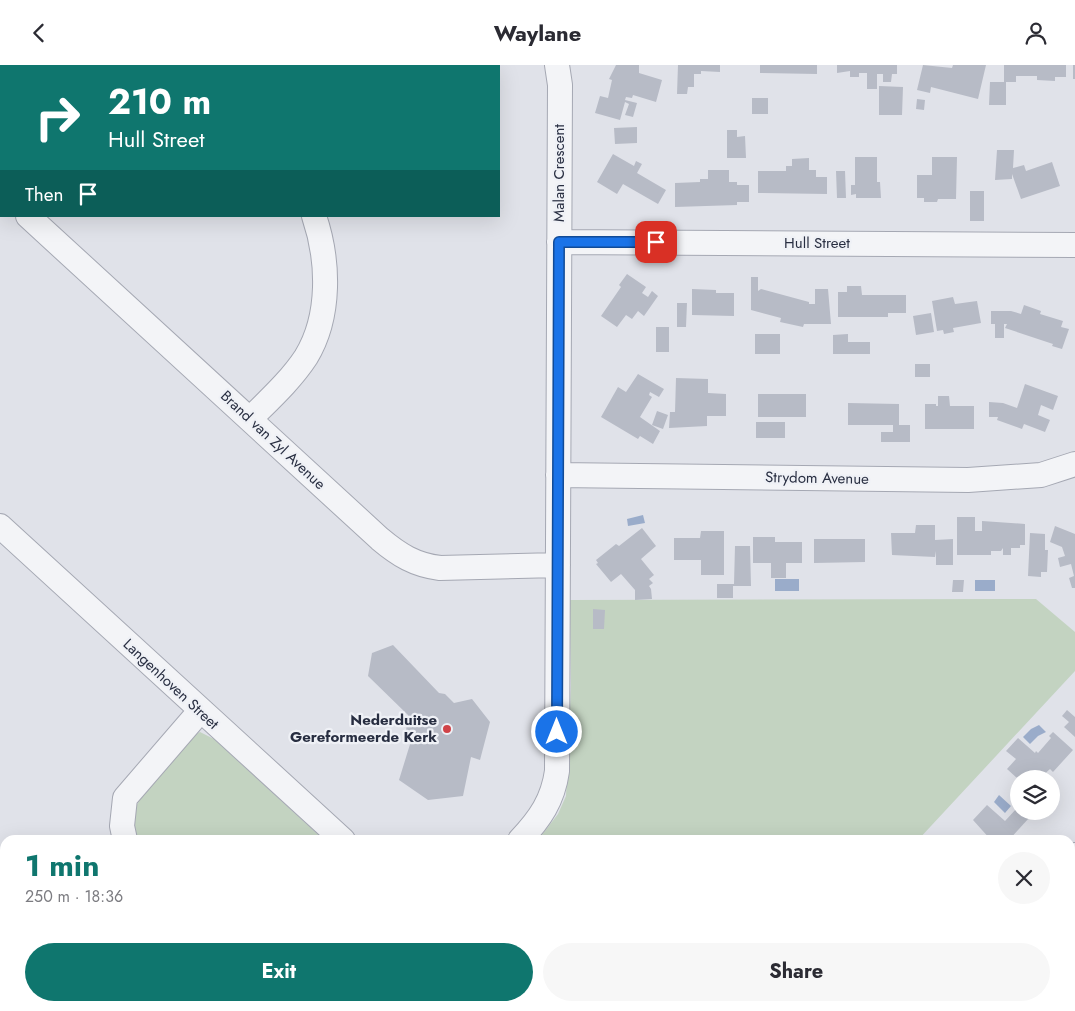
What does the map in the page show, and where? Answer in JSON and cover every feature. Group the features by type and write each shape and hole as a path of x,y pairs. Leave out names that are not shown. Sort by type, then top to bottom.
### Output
{"street":[{"name":"Malan Crescent","path":"524,835 546,809 556,782 560,85 557,65"},
{"name":"Brand van Zyl Avenue","path":"29,217 380,539 405,559 422,566 440,569 558,565"},
{"path":"250,419 293,375 306,357 320,326 325,265 324,248 314,217"},
{"name":"Hull Street","path":"559,242 1075,245"},
{"name":"Strydom Avenue","path":"558,475 968,480 1041,475 1075,464"},
{"name":"Langenhoven Street","path":"0,526 337,835"},
{"path":"124,835 122,826 125,798 200,711"}],"green space":[{"path":"1036,599 1075,632 1075,671 923,835 542,835 558,814 566,796 571,686 570,600"},
{"path":"200,732 214,739 319,835 134,835 131,815 137,804 161,769 190,739"}],"water":[{"path":"643,515 645,523 628,526 627,519"},
{"path":"775,579 799,579 799,591 775,591"},
{"path":"975,580 995,580 995,591 975,591"},
{"path":"1039,725 1046,732 1038,736 1030,744 1023,737 1031,729"},
{"path":"999,795 1010,807 1005,813 994,802"}],"building":[{"path":"616,65 639,65 639,73 662,80 656,102 633,95 632,98 626,97 625,100 637,103 633,117 625,115 629,104 625,102 620,120 595,113 600,96 608,98 612,80 609,79"},
{"path":"678,65 720,65 720,72 701,71 701,74 694,74 694,87 688,87 687,94 677,94"},
{"path":"760,65 817,65 817,74 760,73"},
{"path":"837,65 897,65 897,74 892,74 891,82 883,82 883,74 877,74 877,89 867,89 867,73 859,73 859,77 850,77 850,71 837,73"},
{"path":"923,65 952,68 953,65 986,65 978,99 931,87 930,93 917,90"},
{"path":"1004,65 1066,65 1066,77 1055,77 1055,81 1037,80 1037,76 1016,76 1016,82 1006,82 1006,105 989,105 990,82 1004,82"},
{"path":"1073,65 1075,65 1075,79 1073,79"},
{"path":"879,86 903,87 902,115 879,115"},
{"path":"752,98 768,98 768,114 752,114"},
{"path":"917,99 925,100 924,110 916,109"},
{"path":"637,127 637,143 615,144 614,128"},
{"path":"727,130 737,130 737,137 745,136 746,158 727,158"},
{"path":"997,150 1014,150 1013,168 1024,165 1026,171 1052,162 1060,186 1021,199 1012,174 1012,179 995,180"},
{"path":"613,154 634,166 636,161 642,164 637,173 666,190 658,204 623,184 617,194 597,182"},
{"path":"855,157 877,157 877,182 880,182 881,198 856,198 856,194 851,195 851,185 855,185"},
{"path":"932,157 957,157 956,199 938,199 937,202 924,202 924,198 917,198 917,175 932,175"},
{"path":"809,158 809,170 816,170 816,177 827,177 827,194 758,193 758,171 786,171 786,166 792,166 792,159"},
{"path":"708,170 729,170 729,182 737,182 737,185 749,185 749,202 737,202 737,205 675,207 675,183 700,182 700,179 708,179"},
{"path":"836,171 845,171 846,198 837,198"},
{"path":"970,191 984,191 984,221 970,221"},
{"path":"627,274 646,287 642,293 648,297 652,291 658,296 644,316 638,311 632,319 626,315 617,327 601,316 621,287 619,285"},
{"path":"751,277 758,277 758,291 761,289 809,302 809,304 815,304 815,289 828,289 831,324 804,324 803,327 780,322 781,318 751,310"},
{"path":"847,286 861,286 862,295 906,295 906,313 888,313 888,317 838,317 838,292 847,292"},
{"path":"692,289 716,290 716,293 734,293 734,316 692,315"},
{"path":"953,297 955,304 977,301 981,323 953,328 954,332 944,334 943,330 937,331 932,301"},
{"path":"677,303 687,303 686,327 677,327"},
{"path":"1024,305 1041,311 1040,314 1063,321 1061,327 1069,329 1062,349 1052,346 1053,344 1005,328 1007,324 1004,324 1004,338 995,338 995,324 991,324 991,311 1011,311 1021,314"},
{"path":"931,313 934,332 916,335 913,316"},
{"path":"656,327 669,327 669,352 656,352"},
{"path":"755,334 780,334 780,354 755,354"},
{"path":"848,334 848,342 870,342 870,354 833,354 833,335"},
{"path":"915,364 930,364 930,377 915,377"},
{"path":"638,374 664,389 659,397 650,392 649,395 652,397 640,417 660,431 653,444 640,436 638,439 601,417 618,387 626,392"},
{"path":"676,378 708,379 708,393 726,394 726,416 707,416 707,426 669,428 670,412 675,412"},
{"path":"1025,384 1058,396 1053,410 1041,405 1038,415 1050,420 1045,432 1024,424 1022,429 997,420 998,417 989,417 989,402 1003,403 1017,408"},
{"path":"758,394 806,394 806,417 758,417"},
{"path":"938,396 949,396 950,406 974,406 974,429 925,429 925,404 936,404 938,406"},
{"path":"848,403 899,404 899,425 910,425 910,442 881,442 881,432 893,432 893,425 848,425"},
{"path":"657,411 668,415 663,429 652,425"},
{"path":"756,422 785,422 785,438 756,438"},
{"path":"957,517 975,517 975,531 982,531 982,521 1025,524 1025,545 1020,545 1020,548 1011,548 1011,555 1003,555 1003,548 1001,551 991,551 991,555 957,555"},
{"path":"916,525 935,525 935,540 953,539 953,565 936,565 936,551 935,557 892,555 891,533 915,533"},
{"path":"1055,526 1075,534 1075,588 1072,588 1069,578 1074,576 1071,564 1060,567 1058,558 1065,556 1062,547 1050,542"},
{"path":"642,528 656,546 641,559 654,575 649,579 653,583 649,586 652,599 635,600 635,590 621,574 611,582 596,564 598,563 596,560 616,544 619,546"},
{"path":"701,531 724,531 724,575 701,575 701,560 674,560 674,538 700,538"},
{"path":"1030,533 1045,534 1045,550 1048,550 1047,572 1041,572 1041,577 1028,576"},
{"path":"753,537 775,537 775,542 802,542 802,563 786,563 786,578 771,578 771,563 753,563"},
{"path":"814,539 865,539 865,562 814,563"},
{"path":"735,546 750,546 751,586 733,586 733,598 717,598 717,584 734,584"},
{"path":"953,580 964,580 963,592 952,592"},
{"path":"593,609 605,610 604,629 593,629"},
{"name":"Nederduitse Gereformeerde Kerk","path":"393,645 439,693 445,694 454,703 472,699 490,722 480,760 471,757 463,796 428,800 399,780 411,741 405,735 409,716 368,676 372,653"},
{"path":"1067,710 1075,717 1075,737 1064,727 1069,722 1062,716"},
{"path":"1053,732 1073,750 1055,770 1010,770 1010,772 1007,769 1016,759 1006,751 1018,738 1035,753 1036,751 1038,753 1051,738 1049,736"},
{"path":"987,805 1005,821 1010,816 1010,820 1027,820 1014,835 986,835 973,820"}],"place":[{"name":"Nederduitse Gereformeerde Kerk","path":"447,729"}],"route":[{"path":"557,732 559,242 656,242"}]}
